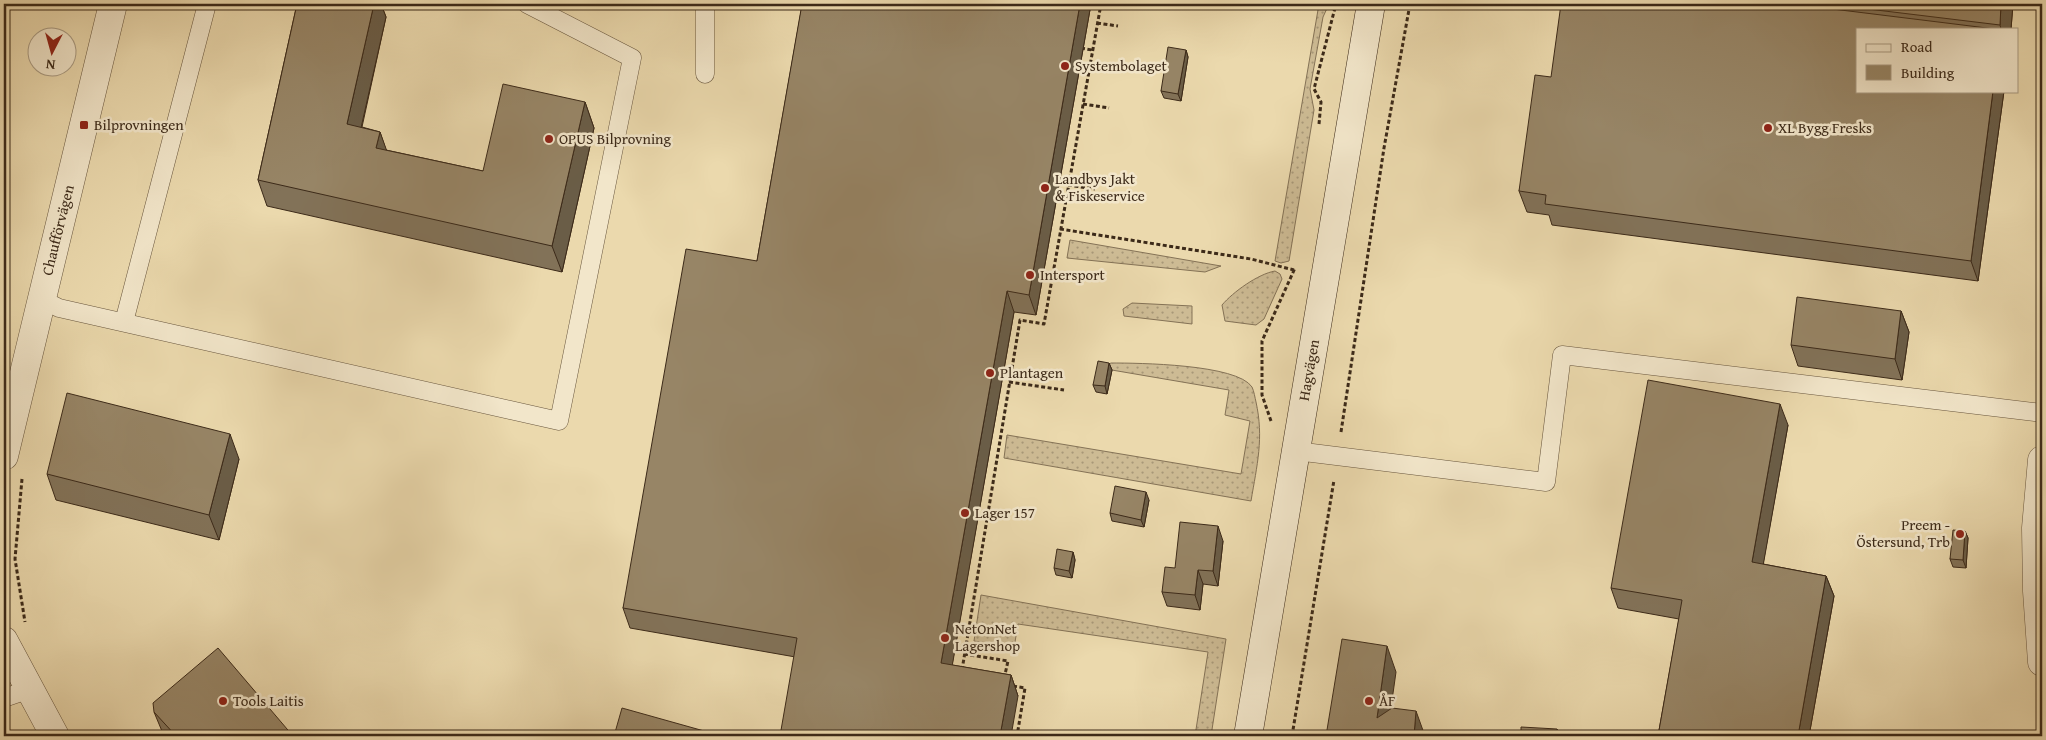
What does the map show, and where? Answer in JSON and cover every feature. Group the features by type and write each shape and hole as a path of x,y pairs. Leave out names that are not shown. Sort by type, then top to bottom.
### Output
{"street":[{"name":"Chaufförvägen","path":"4,456 113,4"},
{"name":"Hagvägen","path":"1248,736 1371,4"},
{"path":"2042,460 2036,528 2036,591 2042,662"},
{"path":"4,641 55,736"}],"lane":[{"path":"124,322 207,4"},
{"path":"41,299 59,308 559,421 632,58 527,4"},
{"path":"705,4 705,74"},
{"path":"1296,451 1546,482 1562,355 2042,413"},
{"path":"4,698 30,689"}],"path":[{"path":"961,676 1020,320 1044,324 1100,4"},
{"path":"1319,130 1321,102 1314,89 1336,4"},
{"path":"1292,736 1338,456 1384,148 1410,4"},
{"path":"1097,23 1118,26"},
{"path":"1075,47 1092,50"},
{"path":"1083,104 1109,108"},
{"path":"1068,185 1095,189"},
{"path":"1060,229 1251,259 1294,270"},
{"path":"1272,424 1262,395 1262,341 1296,262"},
{"path":"1009,382 1064,390"},
{"path":"22,476 15,559 26,625"},
{"path":"964,654 1008,661 1003,684"},
{"path":"1010,686 1025,688 1017,736 1026,736"}],"shaded area":[{"path":"1319,4 1329,4 1323,17 1310,89 1314,110 1289,261 1281,263 1275,261"},
{"path":"1070,240 1221,266 1205,272 1067,258"},
{"path":"1275,271 1280,274 1282,279 1264,319 1256,325 1225,321 1222,305 1227,300 1239,289"},
{"path":"1132,303 1192,306 1192,324 1124,316 1123,309"},
{"path":"1111,363 1186,366 1208,369 1243,379 1252,387 1258,415 1260,440 1251,501 1004,458 1007,435 1241,474 1250,421 1225,415 1229,390 1100,368"},
{"path":"981,595 1226,639 1211,736 1195,736 1208,652 1018,624 1014,648 974,641"}],"building":[{"name":"OPUS Bilprovning","path":"297,4 374,4 347,124 380,132 376,148 483,171 503,84 585,102 552,246 258,180"},
{"path":"802,4 1080,4 1029,295 1007,291 941,663 1011,675 1000,736 780,736 797,638 623,608 686,249 757,261"},
{"name":"XL Bygg Fresks","path":"1561,4 1792,4 1987,28 1856,28 1856,92 1993,92 1971,261 1545,204 1546,195 1519,191 1535,75 1551,77"},
{"path":"1827,4 2001,4 2000,25"},
{"path":"1168,47 1186,50 1178,94 1161,91"},
{"path":"1797,297 1901,311 1895,359 1791,345"},
{"path":"1098,361 1109,363 1105,386 1093,385"},
{"path":"1648,380 1780,404 1752,562 1826,576 1798,736 1658,736 1682,600 1611,588"},
{"path":"67,393 230,434 209,515 47,474"},
{"path":"1115,486 1146,492 1141,520 1110,513"},
{"path":"1180,522 1218,526 1213,571 1198,570 1195,595 1162,592 1165,567 1175,568"},
{"path":"1953,530 1965,531 1963,560 1950,559"},
{"path":"1057,549 1073,552 1069,571 1054,568"},
{"path":"1342,639 1387,646 1377,718 1392,708 1416,711 1414,736 1326,736"},
{"path":"218,648 293,736 176,736 154,712 153,703"},
{"path":"622,708 722,736 614,736"},
{"path":"1521,727 1557,729 1557,736 1521,736"}],"place":[{"name":"Systembolaget","path":"1065,66"},
{"name":"Bilprovningen","path":"84,125"},
{"name":"XL Bygg Fresks","path":"1768,128"},
{"name":"OPUS Bilprovning","path":"549,139"},
{"name":"Landbys Jakt & Fiskeservice","path":"1045,188"},
{"name":"Intersport","path":"1030,275"},
{"name":"Plantagen","path":"990,373"},
{"name":"Lager 157","path":"965,513"},
{"name":"Preem - Östersund, Trb","path":"1960,534"},
{"name":"NetOnNet Lagershop","path":"945,638"},
{"name":"Tools Laitis","path":"223,701"},
{"name":"ÅF","path":"1369,701"}]}
